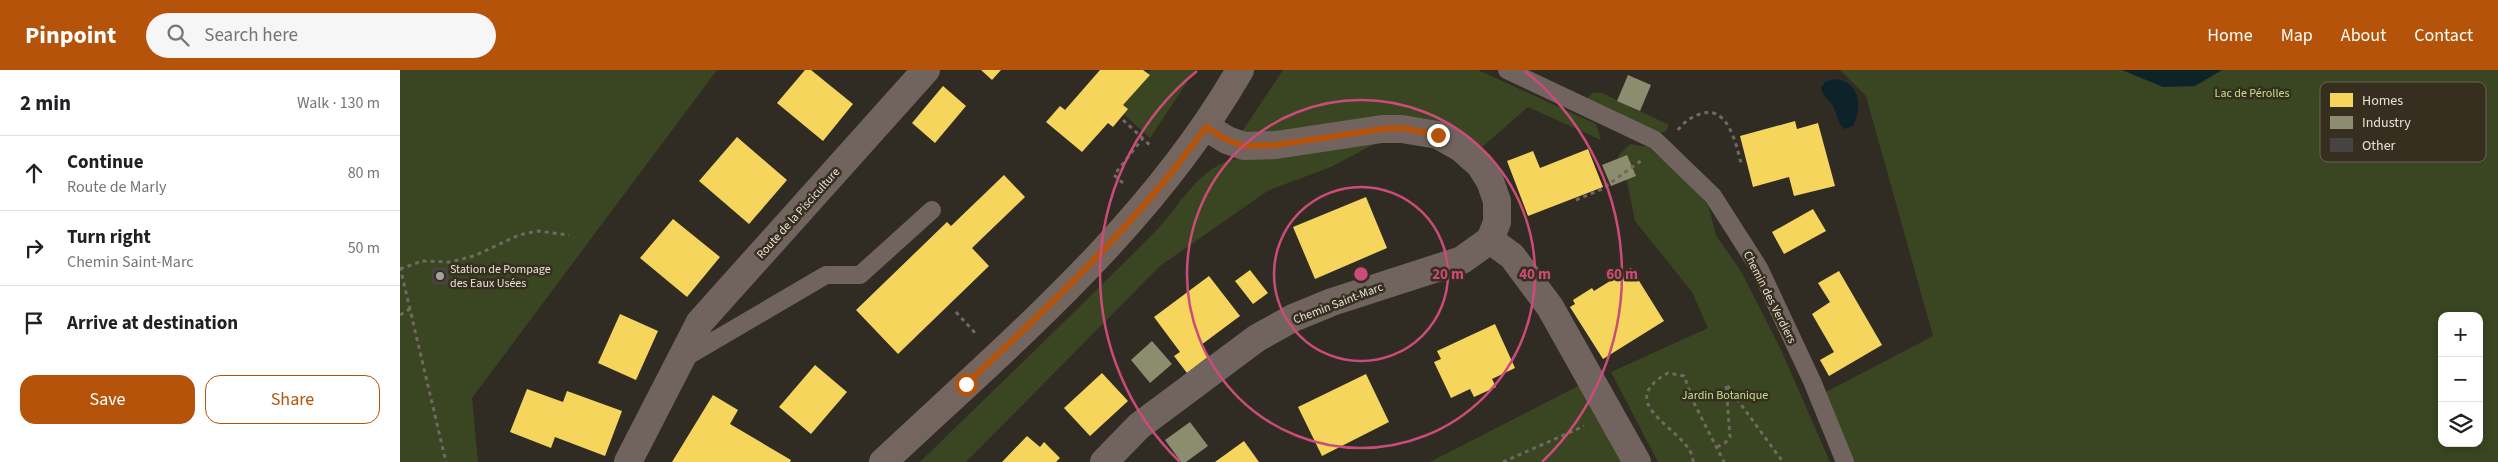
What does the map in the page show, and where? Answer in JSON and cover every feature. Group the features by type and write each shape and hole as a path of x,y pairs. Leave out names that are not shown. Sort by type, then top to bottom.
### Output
{"main road":[{"path":"883,462 1088,267 1175,169 1206,127 1240,70"}],"street":[{"name":"Route de la Pisciculture","path":"628,462 700,322 926,70"},
{"path":"1206,127 1227,140 1244,146 1276,145 1382,129 1402,128 1438,135 1461,148 1480,165 1490,181 1497,201 1497,222 1490,240 1512,256 1550,307 1637,462"},
{"name":"Chemin Saint-Marc","path":"1104,462 1139,426 1257,338 1294,318 1332,302 1462,260 1490,240"}],"lane":[{"name":"Chemin des Verdiers","path":"1507,70 1654,140 1713,196 1758,268 1812,381 1845,462"},
{"path":"678,362 826,275 860,275 932,210"}],"path":[{"path":"1666,150 1679,128 1693,116 1704,112 1717,114 1727,123 1734,136 1741,163"},
{"path":"1123,120 1152,147"},
{"path":"1124,183 1114,175 1143,138"},
{"path":"1576,200 1602,189 1635,166"},
{"path":"446,462 400,268 422,261 450,262 474,256 519,235 538,231 570,235"},
{"path":"400,315 410,309"},
{"path":"956,312 979,337"},
{"path":"1693,462 1692,452 1685,442 1652,413 1648,400 1649,389 1657,379 1668,373 1684,376 1724,462"},
{"path":"1717,447 1725,443 1730,437 1725,386 1728,384 1782,462"},
{"path":"1503,462 1519,453 1610,415"}],"green space":[{"path":"400,70 717,70 472,398 478,462 400,462"},
{"path":"1151,70 1195,70 1150,138 1118,109"},
{"path":"1283,70 1478,70 1596,124 1601,140 1528,107 1482,147 1430,119 1402,116 1239,136"},
{"name":"Lac de Pérolles","path":"1840,70 2498,70 2498,462 1854,462 1826,392 1933,336 1866,96"},
{"path":"1592,93 1602,93 1669,125 1665,132 1657,132 1587,99"},
{"path":"1380,141 1331,167 1269,190 1160,266 966,462 920,462 1153,234 1188,192 1207,173 1231,160"},
{"name":"Jardin Botanique","path":"1630,144 1648,147 1697,191 1708,205 1716,235 1742,273 1782,352 1830,462 1658,462 1611,372 1708,328 1692,292 1635,221 1626,176 1618,156"},
{"path":"1582,384 1626,462 1430,462"}],"water":[{"path":"2122,70 2222,70 2195,86 2163,87"},
{"path":"1835,79 1850,85 1857,96 1858,111 1856,119 1853,126 1844,129 1832,104 1821,88 1825,82"}],"building: Homes":[{"path":"805,70 811,70 853,104 823,141 777,103"},
{"path":"981,70 1001,70 992,80"},
{"path":"1100,70 1143,70 1150,75 1123,105 1128,109 1113,127 1108,123 1082,152 1046,122 1060,106 1065,110"},
{"path":"943,86 966,106 935,143 912,123"},
{"path":"1795,121 1797,129 1818,123 1835,186 1794,196 1789,177 1753,187 1740,136"},
{"path":"737,137 787,180 749,224 699,181"},
{"path":"1588,149 1603,187 1528,216 1507,161 1533,151 1540,168"},
{"path":"1004,175 1025,197 972,248 989,266 898,354 856,310 947,222 951,226"},
{"path":"1366,197 1387,248 1315,279 1293,227"},
{"path":"1813,209 1826,231 1784,254 1772,232"},
{"path":"673,219 720,257 687,297 640,258"},
{"path":"1631,268 1664,321 1603,359 1570,307 1575,304 1573,300 1592,288 1594,291"},
{"path":"1250,270 1268,293 1253,304 1235,281"},
{"path":"1839,271 1882,345 1829,376 1820,360 1834,352 1812,314 1830,302 1818,283"},
{"path":"1209,276 1240,316 1201,345 1209,356 1187,373 1174,356 1180,352 1154,317"},
{"path":"620,314 658,331 636,380 598,363"},
{"path":"1495,324 1515,368 1492,379 1496,387 1474,397 1470,389 1451,398 1434,362 1441,359 1437,351"},
{"path":"815,365 847,392 811,434 779,407"},
{"path":"1102,373 1128,401 1090,436 1064,408"},
{"path":"1366,374 1389,422 1322,456 1298,407"},
{"path":"527,389 563,402 567,391 622,411 605,456 555,437 551,448 510,432"},
{"path":"713,395 738,410 730,424 791,460 790,462 672,462"},
{"path":"1027,436 1040,447 1044,442 1060,458 1056,462 1002,462"},
{"path":"1244,441 1259,462 1215,462"}],"building: Industry":[{"path":"1628,75 1651,85 1640,111 1617,101"},
{"path":"1627,155 1636,176 1611,186 1602,165"},
{"path":"1152,341 1172,364 1150,383 1131,360"},
{"path":"1190,422 1208,446 1186,462 1181,462 1165,440"}],"building: Other":[{"name":"Station de Pompage des Eaux Usées","path":"432,268 448,268 448,284 432,284"}],"place":[{"name":"Station de Pompage des Eaux Usées","path":"440,276"}],"route":[{"path":"966,384 1088,267 1142,209 1206,127 1227,140 1244,146 1276,145 1382,129 1402,128 1438,135"}]}
